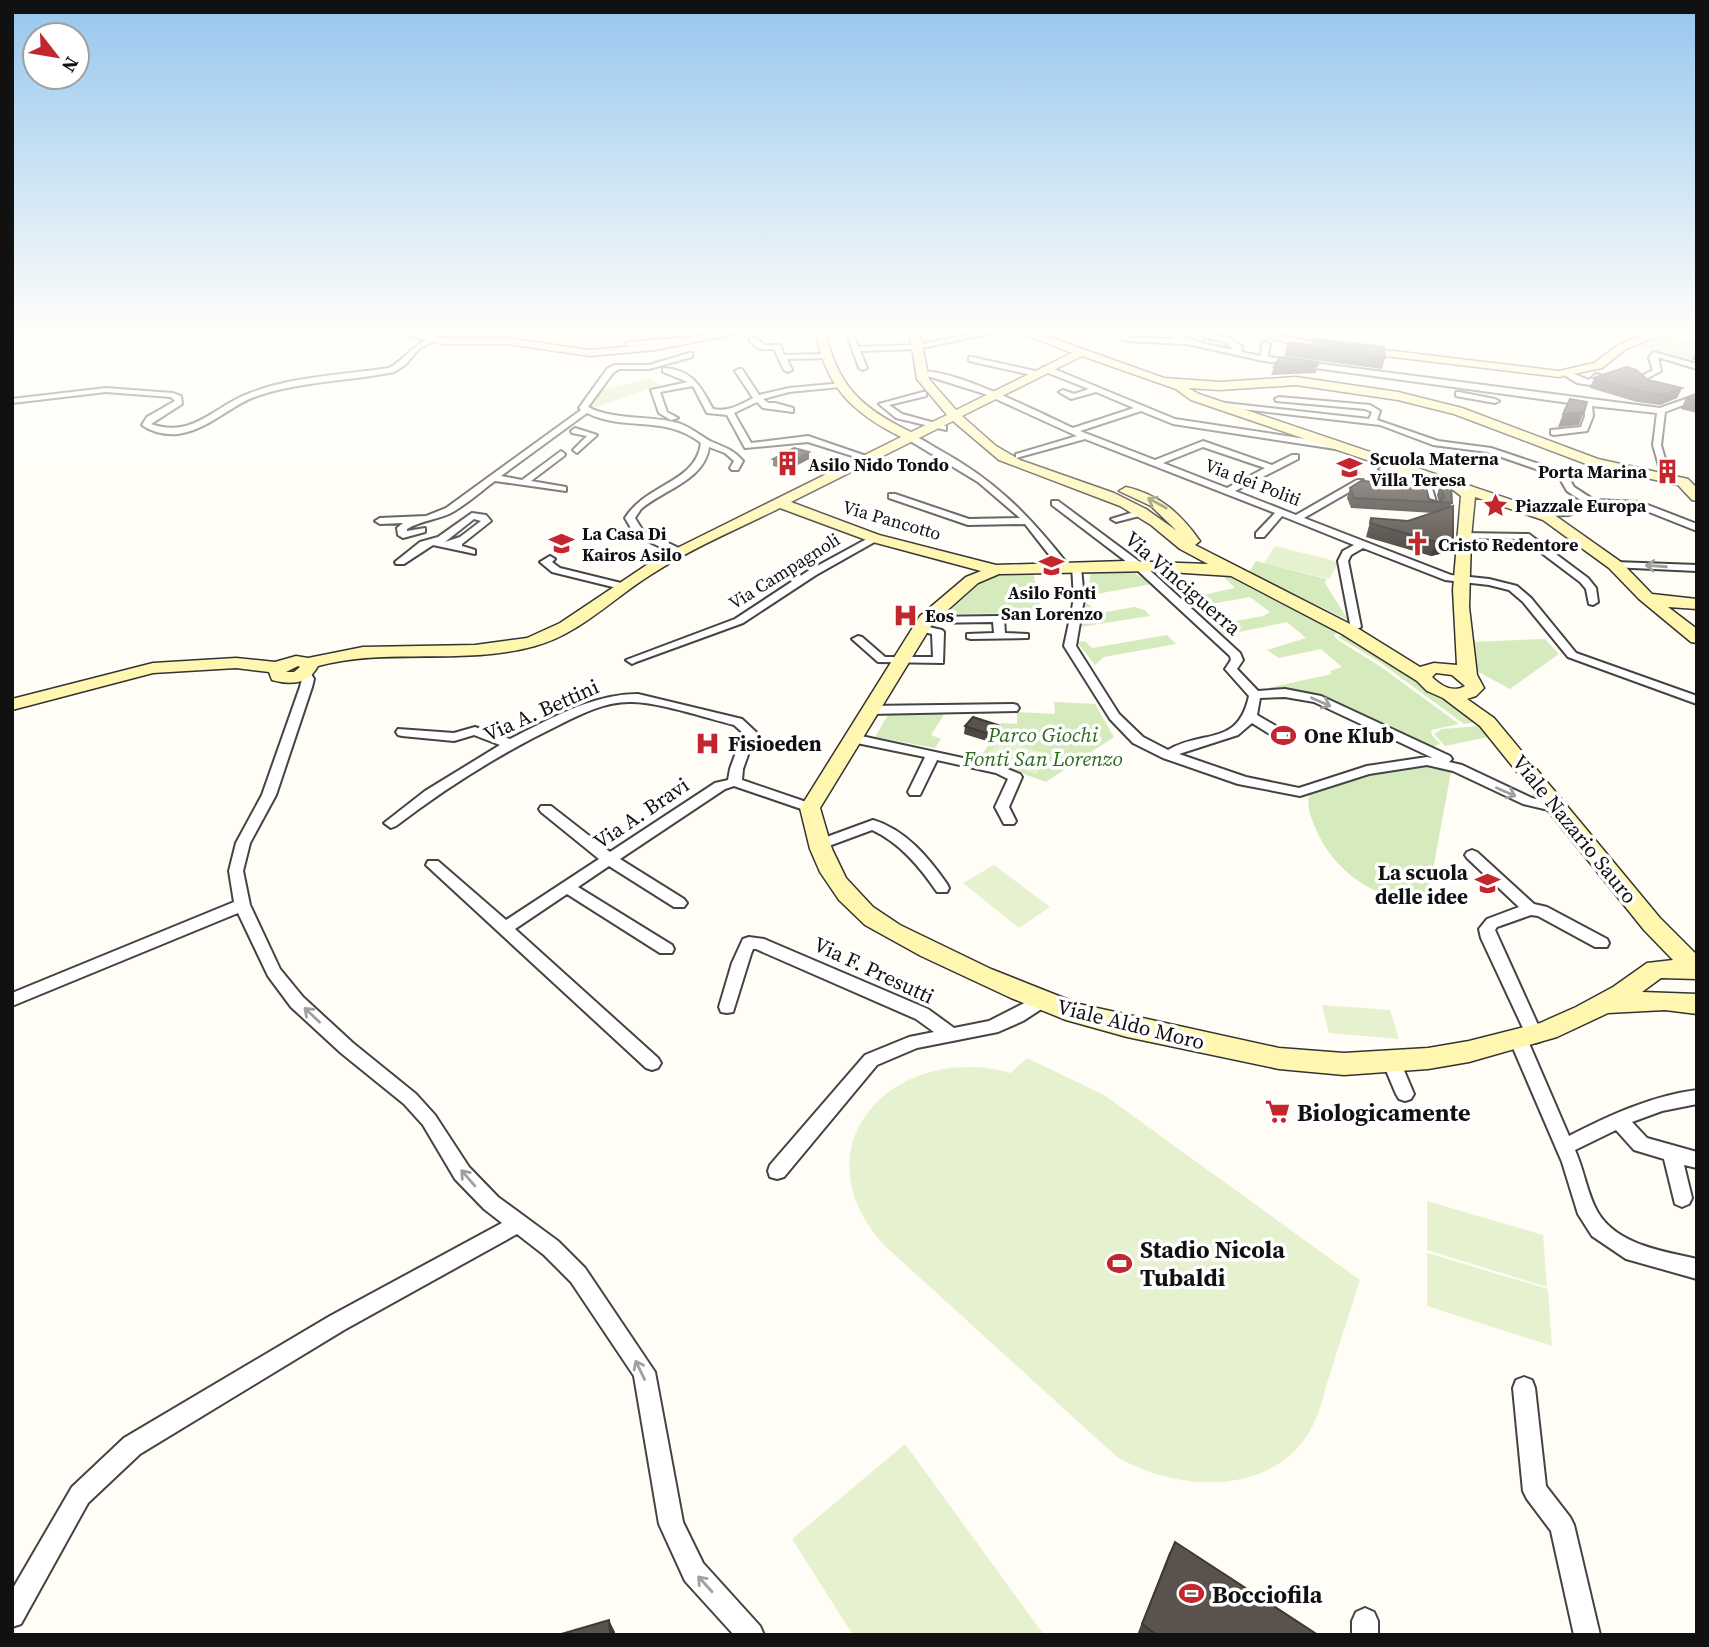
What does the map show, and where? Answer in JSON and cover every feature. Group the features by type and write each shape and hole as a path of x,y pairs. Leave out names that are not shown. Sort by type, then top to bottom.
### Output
{"street":[{"path":"172,406 150,419 146,425 186,431 231,406"},
{"path":"553,443 569,430 587,406"},
{"path":"661,406 663,413 674,418"},
{"path":"707,406 710,411 730,413 744,406"},
{"path":"778,406 790,410"},
{"path":"857,406 873,419 958,464 1002,496 1071,568 1079,598 1070,646 1125,728 1138,740 1168,755 1243,781 1287,791 1300,792 1348,775 1398,764 1427,761 1457,768"},
{"path":"885,406 899,416 978,434"},
{"name":"Viale Nazario Sauro","path":"947,406 998,453 1016,463 1112,495 1167,528 1185,546 1383,651 1432,671 1450,668 1470,683"},
{"path":"282,673 290,662 306,668 350,654 466,652 531,642 564,629 621,586 679,552 910,437 960,418 979,406"},
{"name":"Via dei Politi","path":"1016,406 1071,431 1423,566 1513,588 1527,600 1572,655 1697,700"},
{"path":"1133,406 1173,421 1193,425 1347,447"},
{"path":"1230,406 1347,447 1426,481 1433,508"},
{"path":"1354,406 1376,411 1373,421"},
{"path":"1440,406 1594,462 1672,475 1697,475"},
{"path":"1554,432 1584,429 1589,416 1588,406"},
{"path":"1614,406 1661,411 1675,406"},
{"path":"1071,431 1138,408"},
{"path":"1236,408 1373,421 1436,443 1488,450 1558,473 1566,479 1570,489 1592,503"},
{"path":"585,409 672,424 688,430 734,456 739,461 735,468"},
{"path":"1661,411 1657,445 1672,475 1697,498"},
{"path":"730,413 748,446 808,439 868,458"},
{"path":"571,427 593,435 577,450"},
{"path":"380,521 428,519 449,510 571,427"},
{"path":"1019,456 1085,436"},
{"path":"679,552 639,533 630,518 633,509 691,471 701,461 705,442"},
{"path":"1156,463 1203,444 1273,468"},
{"path":"523,483 561,454"},
{"path":"1228,491 1295,457"},
{"path":"1389,466 1457,486 1491,501 1542,514 1615,565 1645,596 1697,638"},
{"name":"Viale Nazario Sauro","path":"1057,477 1102,485 1153,500 1178,519 1201,554"},
{"path":"494,478 563,489"},
{"path":"1297,517 1360,482"},
{"path":"1457,486 1468,495 1469,500 1463,536 1463,651 1470,683 1487,722"},
{"path":"892,496 968,522 1027,521"},
{"path":"1469,500 1491,501"},
{"path":"1465,516 1491,501"},
{"name":"Via Pancotto","path":"778,502 874,538 996,570"},
{"name":"Via Vinciguerra","path":"1055,503 1143,567 1237,655 1231,669 1255,695"},
{"path":"1542,514 1569,512 1592,503 1612,504 1653,509 1697,528"},
{"path":"449,510 467,518"},
{"path":"1116,519 1144,512"},
{"path":"1260,535 1281,512"},
{"path":"400,562 424,544 438,540 467,518 478,516 486,519 457,544 440,545 438,540"},
{"path":"414,520 402,528 402,535 416,534 422,530"},
{"path":"1143,567 1165,555 1170,548 1171,540 1167,528"},
{"path":"1463,536 1525,536 1584,580 1591,588 1593,602"},
{"name":"Via Campagnoli","path":"632,660 739,621 812,573 874,538"},
{"path":"1355,627 1343,561 1347,553 1364,543"},
{"path":"457,544 457,548 471,552"},
{"path":"1165,555 1201,554"},
{"path":"1185,567 1201,554"},
{"path":"550,559 545,562 556,570 621,586"},
{"path":"1615,565 1697,568"},
{"path":"735,782 810,808 923,624 972,580 996,570 1185,567 1238,572"},
{"path":"1645,596 1691,604"},
{"path":"1671,617 1671,609 1691,604"},
{"path":"923,624 998,619 1000,636"},
{"path":"858,639 881,660 939,661 938,632 923,624"},
{"path":"971,636 1024,636"},
{"path":"1432,671 1463,651"},
{"path":"12,705 153,668 236,663 282,673 301,697"},
{"path":"306,668 308,680 269,795 243,843 236,871 242,905 274,972 297,1002 347,1048 410,1099 429,1120 462,1173 491,1203 551,1248 578,1275 644,1372 671,1524 694,1572 751,1635"},
{"name":"Viale Nazario Sauro","path":"1432,671 1433,688 1449,694 1487,722 1652,924 1697,971"},
{"path":"1449,694 1461,695 1470,683"},
{"path":"1168,755 1177,748 1214,741 1236,732 1250,716 1255,695 1284,693 1317,699 1429,751 1457,768 1528,802 1557,808"},
{"name":"Via A. Bettini","path":"391,823 423,797 508,743 602,701 638,698 738,722 750,732 749,742 734,770 735,782"},
{"path":"869,710 1013,708"},
{"path":"1250,716 1281,736"},
{"path":"402,732 454,737 475,731 508,743"},
{"path":"852,738 1000,769 1015,777 1002,807 1009,821"},
{"path":"915,792 933,755"},
{"name":"Via A. Bravi","path":"505,928 698,799 720,786 735,782"},
{"name":"Viale Aldo Moro","path":"810,808 824,862 843,890 869,916 945,957 1040,1000 1113,1023 1271,1057 1334,1064 1391,1060 1527,1039 1575,1021 1604,1006 1657,969"},
{"path":"546,810 609,859 679,903"},
{"path":"818,845 873,825 888,831 911,851 942,888"},
{"path":"1472,855 1530,909"},
{"path":"433,864 652,1063"},
{"path":"567,887 666,949"},
{"path":"12,1000 242,905"},
{"path":"1601,943 1542,911 1530,909 1492,923 1487,929 1588,1214 1606,1237 1633,1252 1697,1269"},
{"path":"1652,924 1657,940 1657,969 1697,971"},
{"name":"Via F. Presutti","path":"727,1007 740,965 742,948 749,943 758,943 922,1014 951,1035"},
{"name":"Viale Aldo Moro","path":"1604,1006 1649,1000 1689,1002 1697,971"},
{"path":"777,1171 871,1060 915,1042 992,1027 1017,1016 1040,1000"},
{"path":"1391,1060 1405,1094"},
{"path":"1564,1147 1619,1120 1671,1101 1697,1097"},
{"path":"1619,1120 1641,1144 1697,1160"},
{"path":"1672,1153 1682,1198"},
{"path":"12,1615 80,1495 132,1446 337,1323 518,1224"},
{"path":"1524,1388 1535,1492 1562,1525 1587,1635"}],"green space":[{"path":"1275,546 1339,562 1329,579 1264,563"},
{"path":"1256,561 1326,579 1325,583 1348,620 1249,572"},
{"path":"1091,572 1133,572 1152,584 1096,594 1096,587 1089,582"},
{"path":"1219,572 1337,632 1334,636 1338,640 1381,667 1459,724 1431,730 1440,744 1431,748 1317,696 1268,688 1332,674 1330,671 1342,667 1321,649 1279,658 1267,650 1306,638 1287,622 1225,635 1214,625 1263,616 1270,612 1250,597 1211,604 1202,595 1235,588"},
{"path":"1009,573 1033,573 1042,613 941,614 981,580"},
{"path":"1085,602 1100,613 1134,607 1145,610 1150,616 1080,627"},
{"path":"1345,633 1425,688 1451,699 1478,722 1464,724 1381,663 1338,637"},
{"path":"1167,635 1176,644 1104,657 1095,665 1077,642 1085,641 1092,648"},
{"path":"1545,639 1559,654 1510,689 1477,671 1471,642"},
{"name":"Parco Giochi Fonti San Lorenzo","path":"1054,702 1095,704 1114,737 1046,782 979,758 998,733 994,731 1001,723 1017,724 1017,712 1055,714"},
{"path":"889,713 945,713 931,735 941,739 935,748 875,737"},
{"path":"1479,726 1488,737 1445,746 1434,734 1442,729"},
{"path":"1001,739 1051,756 1036,774 986,756"},
{"path":"1434,766 1451,772 1427,902 1391,897 1359,881 1333,858 1310,815 1309,795 1370,774"},
{"path":"994,865 1050,907 1019,928 963,883"},
{"path":"1322,1005 1390,1010 1399,1039 1329,1033"},
{"name":"Stadio Nicola Tubaldi","path":"1027,1058 1104,1095 1360,1280 1314,1423 1298,1447 1277,1465 1252,1476 1225,1482 1197,1482 1142,1469 1117,1457 885,1246 859,1209 850,1173 854,1139 870,1110 895,1087 929,1072 968,1067 1011,1073"},
{"path":"1427,1201 1543,1235 1547,1287 1427,1250"},
{"path":"1427,1253 1548,1289 1552,1346 1427,1306"},
{"path":"905,1444 1044,1635 853,1635 792,1539"}],"building":[{"path":"1567,406 1586,406 1584,412 1563,414"},
{"path":"794,448 809,452 788,464 773,459"},
{"path":"1361,481 1425,484 1429,499 1439,502 1444,497 1440,485 1451,485 1452,503 1354,498 1350,488"},
{"path":"1453,506 1453,538 1436,542 1370,523 1371,518 1408,521"},
{"path":"973,717 998,725 991,735 965,726"},
{"name":"Bocciofila","path":"1175,1542 1318,1635 1157,1635 1142,1624"},
{"path":"609,1620 610,1635 558,1635"}],"tunnel":[{"path":"1663,466 1670,474"}],"place":[{"name":"Asilo Nido Tondo","path":"788,464"},
{"name":"Scuola Materna Villa Teresa","path":"1350,468"},
{"name":"Porta Marina","path":"1667,471"},
{"name":"Piazzale Europa","path":"1495,505"},
{"name":"La Casa Di Kairos Asilo","path":"562,543"},
{"name":"Cristo Redentore","path":"1418,544"},
{"name":"Asilo Fonti San Lorenzo","path":"1052,565"},
{"name":"Eos","path":"905,615"},
{"name":"One Klub","path":"1284,735"},
{"name":"Fisioeden","path":"708,743"},
{"name":"La scuola delle idee","path":"1488,884"},
{"name":"Biologicamente","path":"1277,1112"},
{"name":"Stadio Nicola Tubaldi","path":"1120,1263"},
{"name":"Bocciofila","path":"1192,1594"}]}
